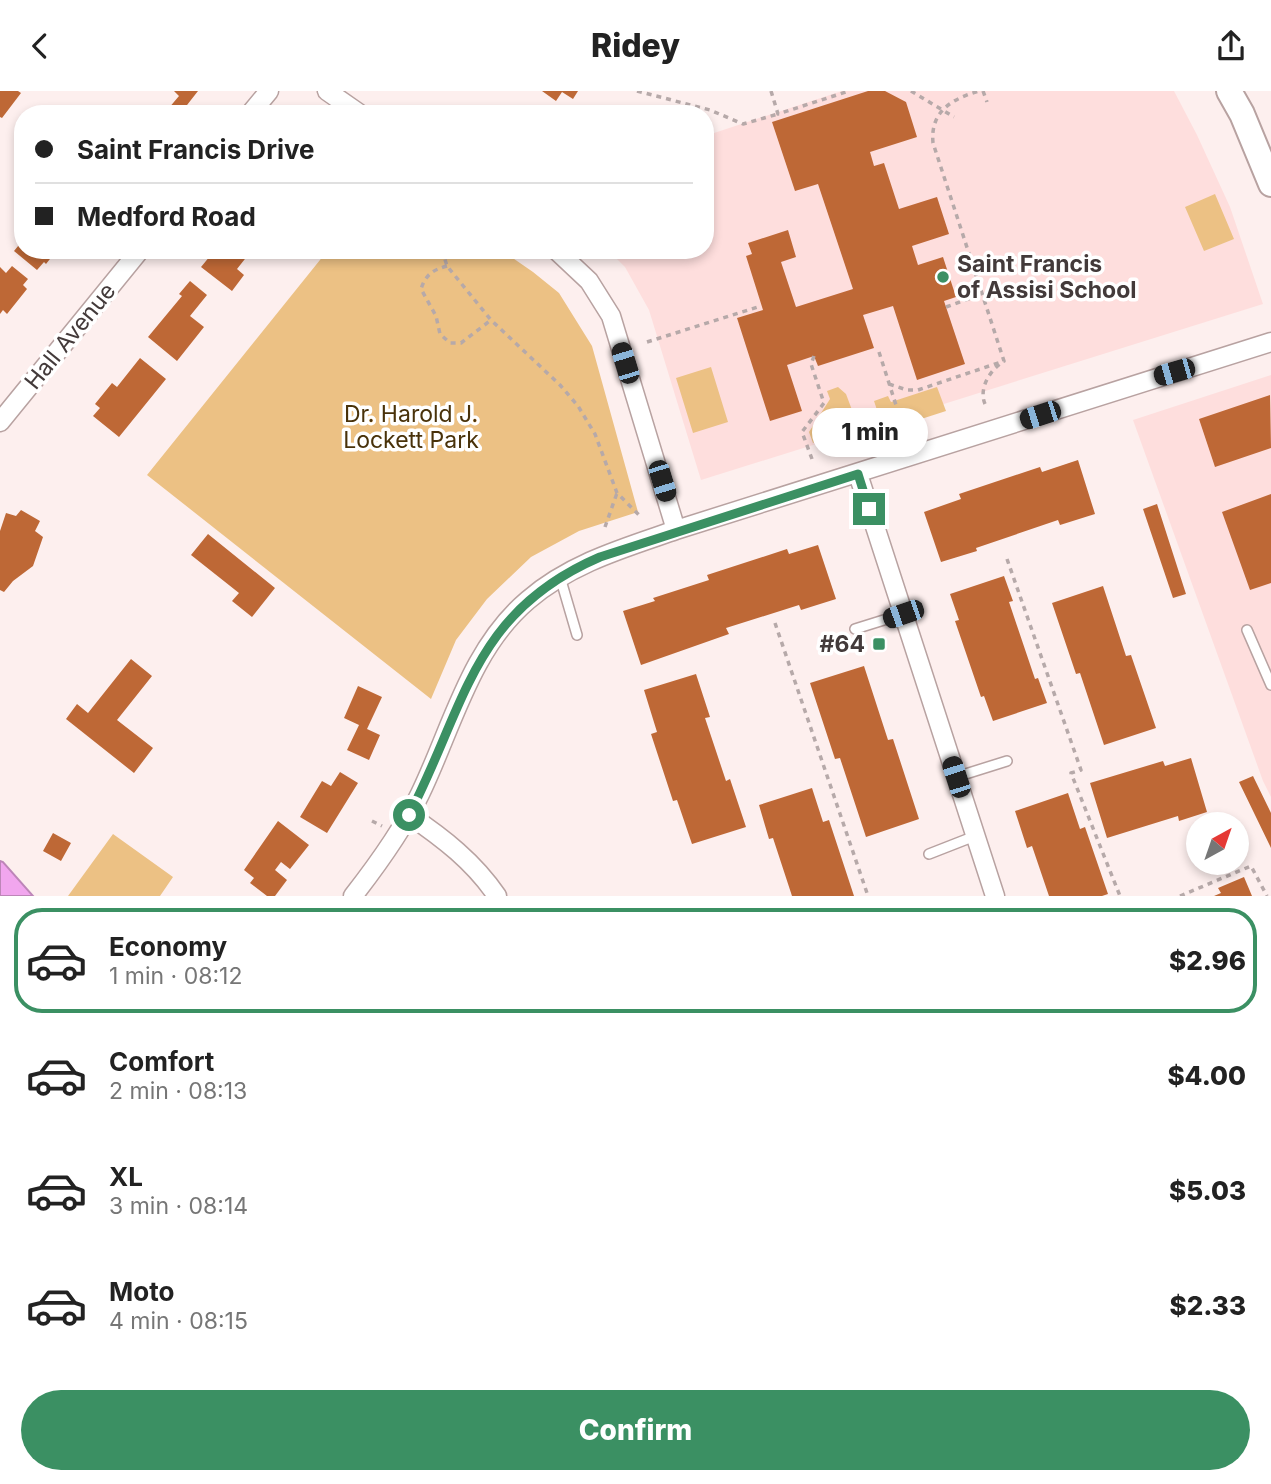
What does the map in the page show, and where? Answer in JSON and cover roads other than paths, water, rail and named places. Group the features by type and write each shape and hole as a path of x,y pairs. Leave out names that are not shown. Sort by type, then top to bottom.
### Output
{"main road":[{"path":"1229,91 1242,114 1271,184"}],"street":[{"path":"257,105 269,91"},
{"path":"327,91 347,105"},
{"name":"Hall Avenue","path":"0,422 133,259"},
{"path":"566,259 589,281 611,316 677,530"},
{"path":"353,896 409,815 481,658 514,614 560,577 600,557 677,530 1271,342"},
{"path":"858,474 995,896"},
{"path":"409,815 457,849 487,881 497,896"}],"lane":[{"path":"560,577 577,635"},
{"path":"855,629 903,614"},
{"path":"1247,630 1271,685"},
{"path":"956,777 1007,761"},
{"path":"929,854 975,836"}],"place":[{"name":"Saint Francis of Assisi School","path":"943,277"},
{"name":"#64","path":"879,644"}],"park label":[{"name":"Dr. Harold J. Lockett Park","path":"411,427"}]}
